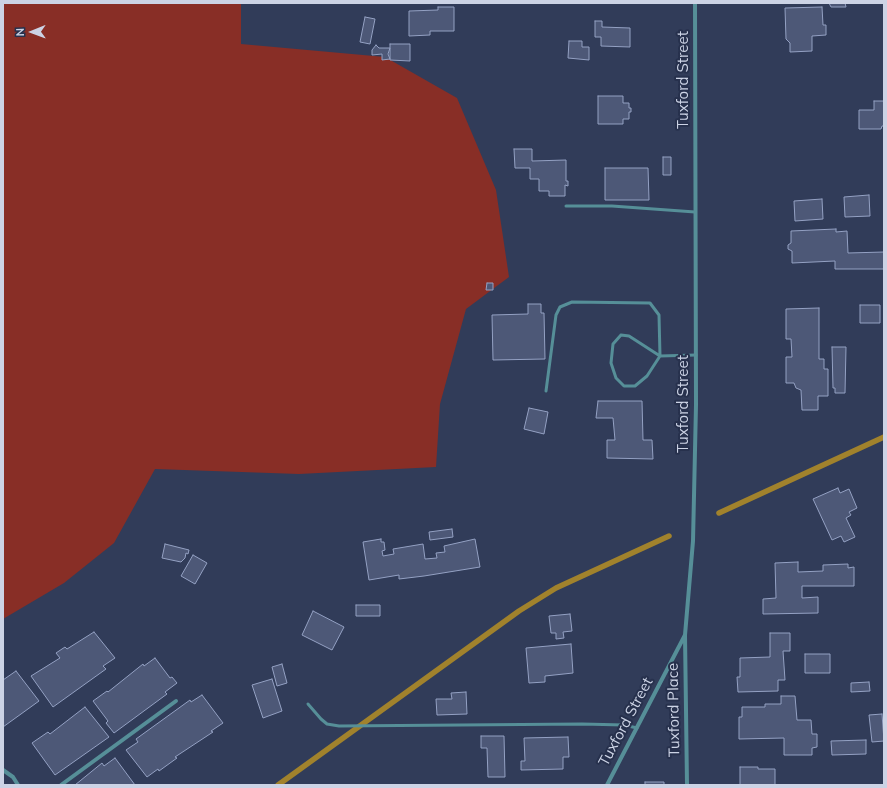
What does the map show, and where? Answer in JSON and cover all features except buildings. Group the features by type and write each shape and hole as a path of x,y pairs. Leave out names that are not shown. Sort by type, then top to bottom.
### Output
{"street":[{"name":"Tuxford Street","path":"607,785 685,635 693,541 696,356 695,3"},
{"name":"Tuxford Place","path":"685,635 687,785"},
{"path":"61,785 176,701"},
{"path":"3,770 14,777 18,785"}],"lane":[{"path":"566,206 619,207 695,212"},
{"path":"546,391 556,315 560,306 572,302 650,303 659,316 660,356 647,376 635,386 624,386 616,378 611,363 613,344 621,335 630,336 660,356 696,356"},
{"path":"308,704 327,724 339,726 384,727 582,724 624,725 637,728"}],"shaded area":[{"path":"3,3 241,3 241,44 385,57 457,98 496,190 509,277 466,309 440,404 436,467 299,474 155,469 114,543 64,583 3,619"}],"waterway":[{"path":"719,513 884,437"},
{"path":"278,785 519,611 556,588 669,536"}]}
